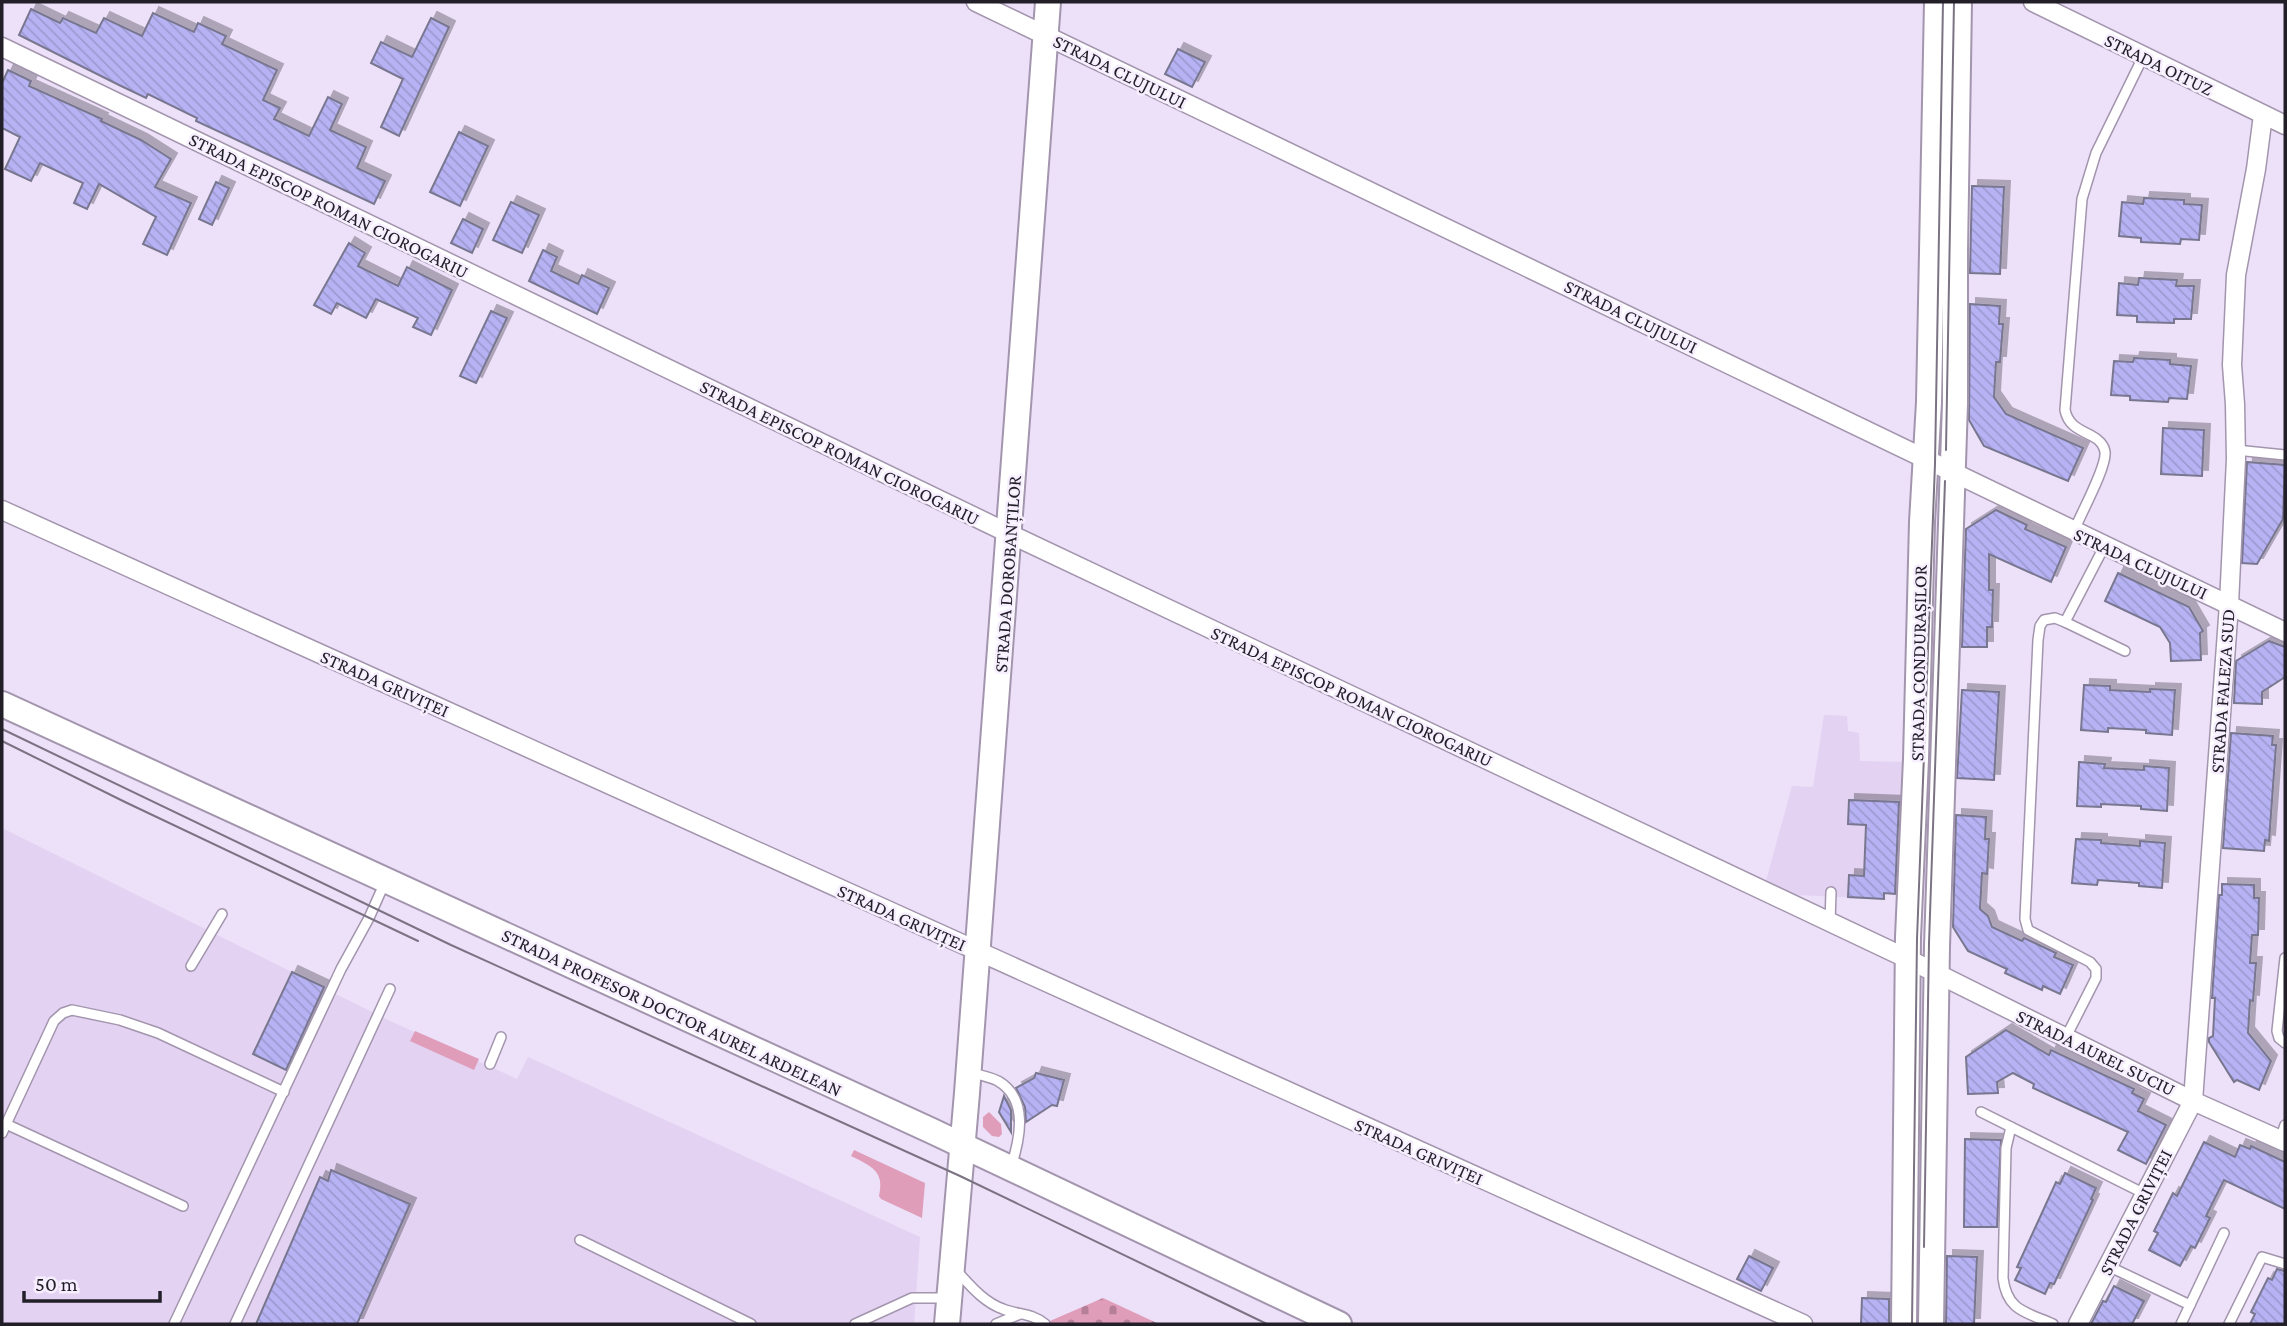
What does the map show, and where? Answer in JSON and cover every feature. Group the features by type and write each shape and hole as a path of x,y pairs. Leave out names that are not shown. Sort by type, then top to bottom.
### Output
{"main road":[{"name":"STRADA DOROBANȚILOR","path":"947,1324 969,1072 1048,2"},
{"name":"STRADA CONDURAȘILOR","path":"1904,1324 1908,959 1931,313 1937,2"},
{"name":"STRADA CONDURAȘILOR","path":"1931,1324 1938,974 1955,403 1959,2"},
{"name":"STRADA PROFESOR DOCTOR AUREL ARDELEAN","path":"2,704 1011,1168 1339,1324"}],"street":[{"name":"STRADA CLUJULUI","path":"976,2 2285,632"},
{"name":"STRADA OITUZ","path":"2033,2 2285,125"},
{"name":"STRADA EPISCOP ROMAN CIOROGARIU","path":"2,47 1010,534 1908,959"},
{"name":"STRADA FALEZA SUD","path":"2193,1101 2229,604 2236,450 2232,365 2236,275 2263,115"},
{"name":"STRADA GRIVIȚEI","path":"2,510 1802,1324"},
{"name":"STRADA AUREL SUCIU","path":"1908,959 2193,1101 2283,1136"},
{"name":"STRADA GRIVIȚEI","path":"2078,1324 2193,1101"}],"lane":[{"path":"2074,531 2103,466 2105,453 2096,438 2067,420 2065,410 2082,200 2096,153 2143,57"},
{"path":"2236,450 2285,455"},
{"path":"2066,622 2105,545"},
{"path":"2066,1037 2096,978 2096,970 2090,962 2028,930 2025,919 2040,626 2045,620 2055,618 2125,651"},
{"path":"174,1324 341,969 386,880"},
{"path":"1830,922 1831,892"},
{"path":"191,966 222,914"},
{"path":"2285,958 2277,1031 2285,1044"},
{"path":"235,1324 390,989"},
{"path":"183,1206 4,1128 54,1021 63,1013 72,1010 120,1020 158,1033 284,1092"},
{"path":"490,1063 501,1037"},
{"path":"969,1072 996,1080 1013,1094 1017,1103 1019,1142 1011,1168"},
{"path":"1981,1112 2145,1194"},
{"path":"2011,1127 2006,1148 2003,1278 2005,1293 2015,1308 2053,1324"},
{"path":"2181,1324 2224,1233"},
{"path":"580,1240 751,1324"},
{"path":"2229,1324 2262,1256 2285,1264"},
{"path":"952,1265 988,1301 1000,1308 1034,1316 1045,1324"},
{"path":"2108,1266 2190,1305"},
{"path":"855,1324 912,1298 949,1298"},
{"path":"996,1324 1021,1313"}],"shaded area":[{"path":"1824,715 1847,716 1848,731 1859,733 1860,761 1904,762 1901,894 1884,893 1884,899 1796,895 1766,881 1792,786 1813,787"},
{"path":"2,828 388,1020 517,1079 528,1057 920,1237 914,1324 2,1324"}],"green space":[{"path":"415,1031 479,1059 474,1070 410,1041"},
{"path":"989,1112 1001,1124 1002,1134 999,1137 992,1136 983,1127 983,1117"},
{"path":"854,1150 925,1183 922,1218 881,1199 878,1175 870,1166 851,1156"},
{"path":"1103,1298 1159,1324 1043,1324"}],"building":[{"path":"31,9 60,23 63,18 96,33 104,18 142,36 153,13 194,32 198,23 226,36 222,44 277,70 263,100 280,108 274,119 309,136 328,97 342,104 330,130 366,147 357,168 385,181 374,204 196,121 197,118 148,94 146,98 19,35"},
{"path":"431,18 449,27 399,136 381,127 403,79 371,63 381,42 412,57"},
{"path":"1178,49 1205,62 1192,87 1165,74"},
{"path":"8,70 31,81 29,86 102,119 101,121 141,140 171,159 155,187 191,203 167,255 143,244 156,217 99,184 87,209 74,203 83,183 40,163 31,181 5,169 20,137 2,128 2,83"},
{"path":"459,132 488,146 460,206 430,192"},
{"path":"216,182 229,188 212,225 199,219"},
{"path":"1972,186 2004,187 2000,274 1970,273"},
{"path":"2144,198 2184,200 2184,204 2202,205 2199,240 2181,239 2180,244 2141,242 2141,238 2119,236 2122,202 2143,204"},
{"path":"511,202 539,215 522,253 493,240"},
{"path":"463,219 483,229 472,253 451,243"},
{"path":"349,243 365,253 358,266 398,286 407,267 452,290 431,335 413,327 418,318 376,299 366,318 337,303 331,314 314,305"},
{"path":"543,250 557,257 551,271 578,284 582,275 609,288 597,314 529,281"},
{"path":"2139,278 2177,280 2176,286 2194,286 2191,319 2174,319 2174,323 2137,322 2137,316 2117,315 2119,283 2138,285"},
{"path":"1970,304 2000,306 1999,324 2003,324 2000,362 1996,362 1994,397 2006,414 2083,448 2068,481 1984,446 1969,420"},
{"path":"491,311 507,318 476,383 460,376"},
{"path":"2134,358 2170,360 2170,364 2191,366 2187,399 2169,398 2168,402 2130,400 2130,396 2111,395 2114,361 2133,362"},
{"path":"2163,428 2204,430 2202,476 2161,474"},
{"path":"2247,462 2285,465 2283,519 2257,564 2242,563"},
{"path":"1996,510 2027,525 2025,529 2066,547 2051,582 1989,554 1989,590 1993,590 1992,627 1987,627 1987,647 1962,647 1966,529"},
{"path":"2118,573 2189,607 2203,631 2200,633 2201,660 2171,661 2170,643 2160,627 2105,601"},
{"path":"2269,641 2285,647 2285,677 2262,692 2262,704 2234,703 2236,661"},
{"path":"2084,685 2110,686 2110,690 2175,690 2172,735 2146,733 2146,730 2081,730"},
{"path":"1962,690 1999,692 1994,780 1957,778"},
{"path":"2231,733 2273,736 2272,745 2276,745 2269,841 2265,840 2264,851 2223,848"},
{"path":"2079,762 2105,764 2104,768 2169,768 2167,811 2141,809 2141,806 2077,806"},
{"path":"1849,800 1899,802 1895,894 1884,893 1884,899 1848,897 1849,875 1864,876 1866,825 1848,824"},
{"path":"1956,815 1986,817 1985,839 1989,839 1987,874 1982,873 1980,909 1988,916 1992,927 2056,953 2054,957 2073,965 2060,994 2043,986 2042,990 2005,973 2007,969 1968,951 1953,927"},
{"path":"2076,839 2140,846 2140,841 2165,843 2162,888 2139,886 2139,883 2098,880 2097,885 2072,883"},
{"path":"2222,884 2254,885 2254,898 2259,898 2258,935 2252,935 2250,963 2256,963 2248,1033 2271,1061 2259,1090 2237,1080 2234,1082 2209,1042 2209,1038 2213,1036 2215,998 2212,998"},
{"path":"292,972 324,987 286,1070 253,1054"},
{"path":"2006,1030 2049,1055 2051,1050 2134,1089 2132,1093 2144,1099 2138,1111 2166,1125 2146,1164 2118,1150 2128,1132 2033,1088 2034,1084 2013,1073 1997,1082 1998,1093 1968,1094 1966,1057"},
{"path":"1036,1073 1064,1080 1057,1106 1052,1105 1026,1122 1025,1107 1016,1088 1034,1078"},
{"path":"1004,1096 1011,1110 1011,1132 999,1112"},
{"path":"1965,1139 2001,1140 1997,1227 1964,1227"},
{"path":"2204,1142 2235,1157 2240,1145 2250,1149 2251,1146 2285,1162 2285,1209 2224,1180 2206,1216 2210,1218 2195,1248 2191,1246 2180,1266 2149,1250 2158,1233 2154,1231 2173,1193 2177,1196"},
{"path":"331,1170 410,1204 357,1324 256,1324 320,1177 328,1181"},
{"path":"2065,1173 2096,1188 2054,1284 2050,1283 2045,1294 2015,1280 2021,1268 2017,1267 2056,1182 2060,1184"},
{"path":"1749,1256 1773,1268 1761,1291 1737,1279"},
{"path":"1947,1256 1977,1257 1974,1324 1946,1324"},
{"path":"2277,1269 2285,1271 2285,1324 2250,1324 2255,1314 2251,1312 2268,1278 2272,1280"},
{"path":"2114,1286 2144,1301 2132,1324 2091,1324 2103,1301 2106,1302"},
{"path":"1862,1298 1889,1299 1889,1324 1861,1324"}],"tram line":[{"path":"1912,1324 1917,939 1935,464 1943,2"},
{"path":"1946,450 1954,2"},
{"path":"1924,1247 1929,943 1945,481"},
{"path":"2,729 451,945 960,1176 1267,1324"},
{"path":"2,741 418,941"}]}
